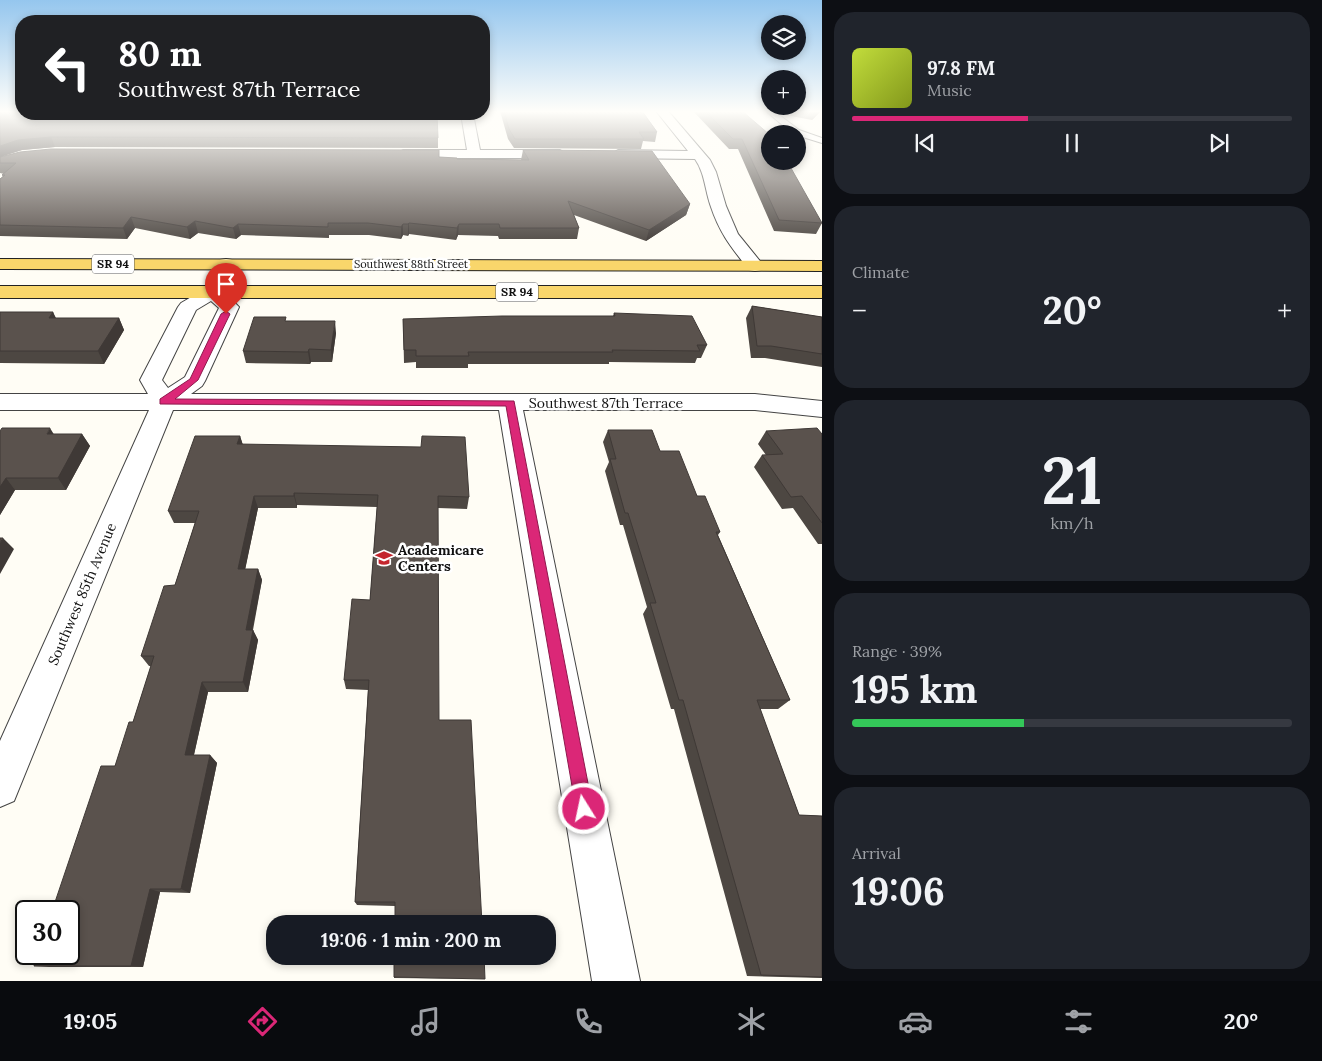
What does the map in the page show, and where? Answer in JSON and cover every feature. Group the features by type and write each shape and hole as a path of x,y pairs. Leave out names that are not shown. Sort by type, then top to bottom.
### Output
{"main road":[{"name":"Southwest 88th Street","path":"0,264 822,266"},
{"name":"SR 94","path":"0,292 822,292"}],"street":[{"path":"701,157 709,172 718,206 730,235 755,266"},
{"path":"213,292 229,307 194,380 164,402 151,380 188,307 213,292 226,264"},
{"name":"Southwest 87th Terrace","path":"0,402 755,402 822,409"},
{"name":"Southwest 85th Avenue","path":"0,787 164,402"},
{"path":"510,403 616,981"}],"building":[{"path":"0,157 439,157 457,159 529,160 527,157 656,157 690,204 649,230 568,201 579,228 500,228 499,224 459,224 457,228 409,223 403,224 401,227 368,223 328,223 328,227 238,224 233,228 195,221 187,227 131,217 123,228 0,225 0,179 16,163 0,163"},
{"path":"750,157 761,157 761,170 792,170 822,223 779,220"},
{"path":"752,306 822,317 822,354 771,346 757,346"},
{"path":"0,312 53,312 49,318 119,318 98,351 0,351"},
{"path":"614,313 692,316 707,345 697,345 700,351 468,352 469,356 416,356 416,350 404,350 403,319 502,316 615,316"},
{"path":"254,317 286,317 285,321 335,321 331,350 309,349 308,352 243,351"},
{"path":"2,428 50,428 47,434 82,434 58,478 6,478 0,487 0,431"},
{"path":"817,428 822,434 822,523 802,496 791,497 762,455 783,454 766,431"},
{"path":"608,430 652,430 660,451 679,451 697,496 705,496 720,532 716,532 790,700 757,700 799,815 822,816 822,977 761,975 683,700 679,700 650,603 656,603 628,513 625,513 610,459 616,459"},
{"path":"195,436 240,436 237,444 421,447 422,436 465,437 469,497 438,496 439,720 471,720 482,915 395,915 395,902 355,902 369,680 344,680 352,599 370,600 378,495 294,493 294,496 254,496 238,569 258,569 246,630 253,630 243,682 202,682 185,755 210,755 181,889 150,889 131,966 34,966 80,965 80,900 56,900 101,766 115,766 129,722 133,722 154,656 141,656 164,586 175,585 199,511 168,511"},
{"path":"394,965 484,965 485,979 394,977"}],"place":[{"name":"Academicare Centers","path":"384,558"}],"route":[{"path":"226,314 194,380 164,402 510,403 584,809"}]}
